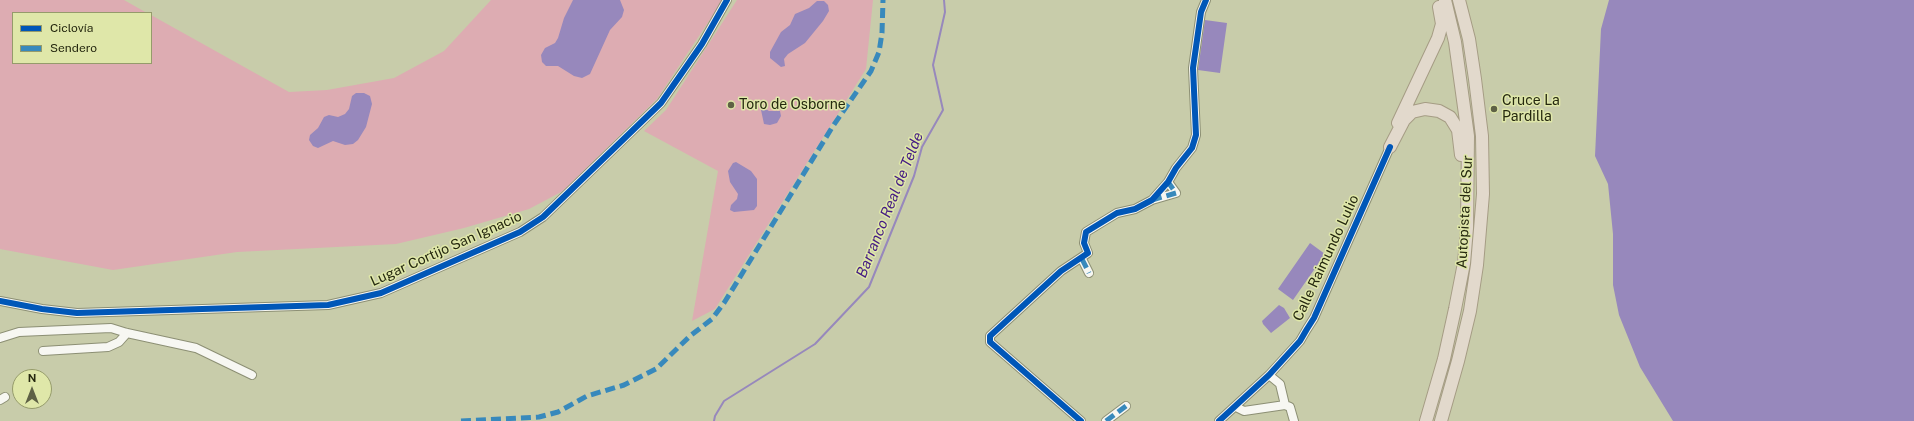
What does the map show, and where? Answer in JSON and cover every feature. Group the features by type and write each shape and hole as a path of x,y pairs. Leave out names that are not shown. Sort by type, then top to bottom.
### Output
{"highway":[{"path":"1390,147 1400,118 1441,29 1441,14 1437,0"},
{"name":"Autopista del Sur","path":"1426,421 1444,359 1464,263 1468,194 1468,136 1462,81 1445,0"},
{"name":"Autopista del Sur","path":"1441,421 1470,311 1477,265 1483,194 1482,136 1475,79 1469,39 1459,0"},
{"path":"1390,147 1404,120 1412,112 1425,109 1439,111 1450,117 1458,130 1461,143 1462,174 1468,194"},
{"path":"1420,421 1444,359"},
{"path":"1446,421 1458,361"}],"street":[{"name":"Lugar Cortijo San Ignacio","path":"0,301 42,309 77,313 328,305 381,293 520,232 543,217 661,103 702,44 727,0"},
{"path":"1152,200 1168,182 1176,168 1192,148 1195,140 1194,68 1201,12 1206,0"},
{"name":"Calle Raimundo Lulio","path":"1219,421 1269,375 1300,340 1314,318 1390,147"},
{"path":"1081,421 990,342 990,336 1061,271 1082,259 1088,253 1084,244 1086,232 1117,213 1176,193 1168,182"},
{"path":"1082,259 1089,273"},
{"path":"0,338 19,332 111,328 127,333 196,348 252,375"},
{"path":"43,351 108,347 119,342 127,333"},
{"path":"1269,375 1280,384 1285,405"},
{"path":"1236,406 1244,411 1285,405 1290,407 1294,421"},
{"path":"1106,421 1126,406"}],"shaded area":[{"path":"0,0 124,0 145,12 12,12 12,64 152,64 152,16 289,92 327,90 394,78 444,51 491,0 723,0 657,99 563,191 529,209 464,228 396,244 237,252 113,270 0,249"},
{"path":"573,0 620,0 624,10 622,17 610,30 590,74 582,78 574,76 558,66 546,66 542,62 541,55 545,48 555,43 558,38 564,18"},
{"path":"737,0 873,0 866,69 715,309 692,321 718,171 644,131 666,110"},
{"path":"1609,0 1914,0 1914,421 1673,421 1640,367 1619,315 1613,285 1613,234 1608,184 1595,156 1601,29"},
{"path":"817,1 824,1 828,5 829,11 805,43 788,54 784,59 785,66 781,67 770,58 770,52 781,32 790,25 795,14 809,8"},
{"path":"1205,20 1227,23 1220,73 1198,70"},
{"path":"356,93 364,93 370,96 372,104 366,127 358,140 353,144 345,145 333,141 318,148 313,146 309,140 310,135 318,128 324,117 329,115 338,117 345,114 349,109 352,96"},
{"path":"764,108 769,111 780,111 781,116 777,123 770,125 764,124 761,110"},
{"path":"736,162 751,171 757,179 757,206 754,210 734,212 730,210 731,205 737,199 738,194 730,182 728,171 733,163"},
{"path":"1310,243 1325,254 1293,300 1278,289"},
{"path":"1279,305 1284,308 1290,318 1271,333 1262,321"}],"waterway":[{"name":"Barranco Real de Telde","path":"714,421 715,416 724,401 815,344 869,287 914,176 922,147 943,110 933,65 945,12 944,0"}],"marked path":[{"path":"461,421 539,417 558,412 587,396 624,385 656,369 690,336 712,319 724,303 833,126 871,71 879,52 882,33 883,0"},
{"path":"1152,200 1176,193 1168,182"},
{"path":"1082,259 1089,273"},
{"path":"1106,421 1126,406"}],"cycle path":[{"path":"0,301 42,309 77,313 328,305 381,293 520,232 543,217 661,103 702,44 727,0"},
{"path":"1081,421 990,342 990,336 1061,271 1088,253 1084,243 1086,232 1117,213 1135,209 1152,200 1168,182 1176,168 1192,148 1196,135 1193,68 1201,12 1206,0"},
{"path":"1219,421 1269,375 1300,341 1314,318 1390,147"}],"place":[{"name":"Toro de Osborne","path":"731,105"},
{"name":"Cruce La Pardilla","path":"1494,109"}]}
